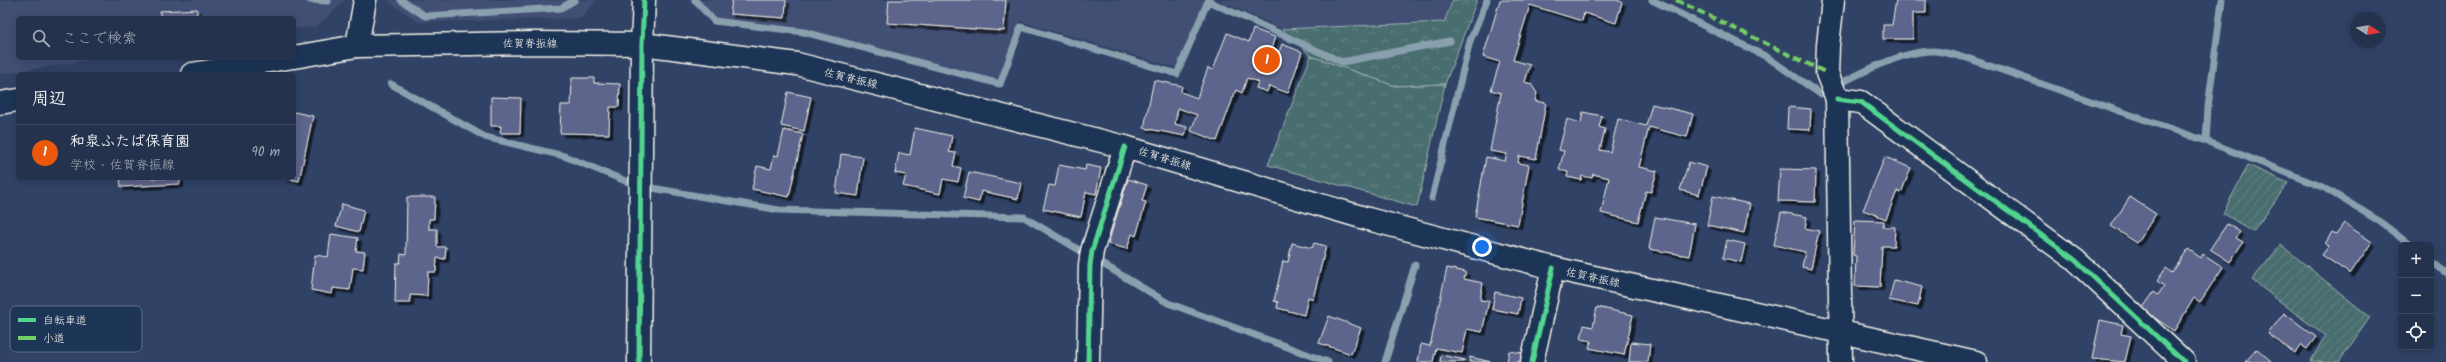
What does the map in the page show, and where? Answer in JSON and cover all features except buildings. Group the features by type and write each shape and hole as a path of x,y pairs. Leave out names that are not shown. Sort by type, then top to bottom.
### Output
{"main road":[{"path":"357,46 365,0"},
{"path":"638,362 642,44 644,0"},
{"path":"1833,0 1828,45 1827,73 1837,99 1842,334 1841,362"},
{"name":"佐賀脊振線","path":"296,57 357,46 536,42 642,44 797,64 1125,146 1368,219 1553,268 1842,334 1976,362"},
{"path":"204,72 275,60"},
{"path":"1837,99 1861,102 2075,260 2184,362"},
{"path":"0,103 16,100"},
{"path":"1088,362 1091,258 1125,146"},
{"path":"1532,362 1553,268"}],"shaded area":[{"path":"0,0 345,0 317,26 296,29 296,16 16,16 16,60 90,60 0,74"},
{"path":"387,0 597,0 581,18 419,22"},
{"path":"688,0 1205,0 1177,68 1020,21 999,88 805,35 712,24"},
{"path":"1219,0 1453,0 1444,22 1282,29"}],"green space":[{"path":"1453,0 1477,0 1445,84 1395,86 1311,56 1282,29 1444,22"},
{"path":"1311,56 1395,86 1445,84 1417,207 1268,165"},
{"path":"2248,165 2288,183 2253,232 2223,213"},
{"path":"2281,245 2370,317 2339,362 2311,361 2325,336 2252,280"}],"waterway":[{"path":"310,0 328,1"},
{"path":"401,0 425,16 561,8 575,0"},
{"path":"695,0 714,21 804,32 1000,84 1021,27 1177,74 1208,1 1342,62 1450,41"},
{"path":"1432,198 1470,41 1487,0"},
{"path":"1652,0 1767,57 1820,94 1875,66 1905,55 1919,52 1937,51 1967,58 2206,141 2323,187 2379,221 2406,242"},
{"path":"2206,141 2208,107 2222,0"},
{"path":"391,84 485,137 564,156 628,182"},
{"path":"652,188 779,210 1024,217 1168,303 1328,362"},
{"path":"2434,263 2446,273"},
{"path":"1385,362 1415,265"}],"marked path":[{"path":"1676,0 1827,73"}],"cycle path":[{"path":"639,362 642,44 644,0"},
{"path":"1837,99 1861,102 2075,260 2184,362"},
{"path":"1088,362 1090,265 1092,251 1125,147"},
{"path":"1532,362 1553,268"}],"place":[{"name":"和泉ふたば保育園","path":"1267,60"}]}
